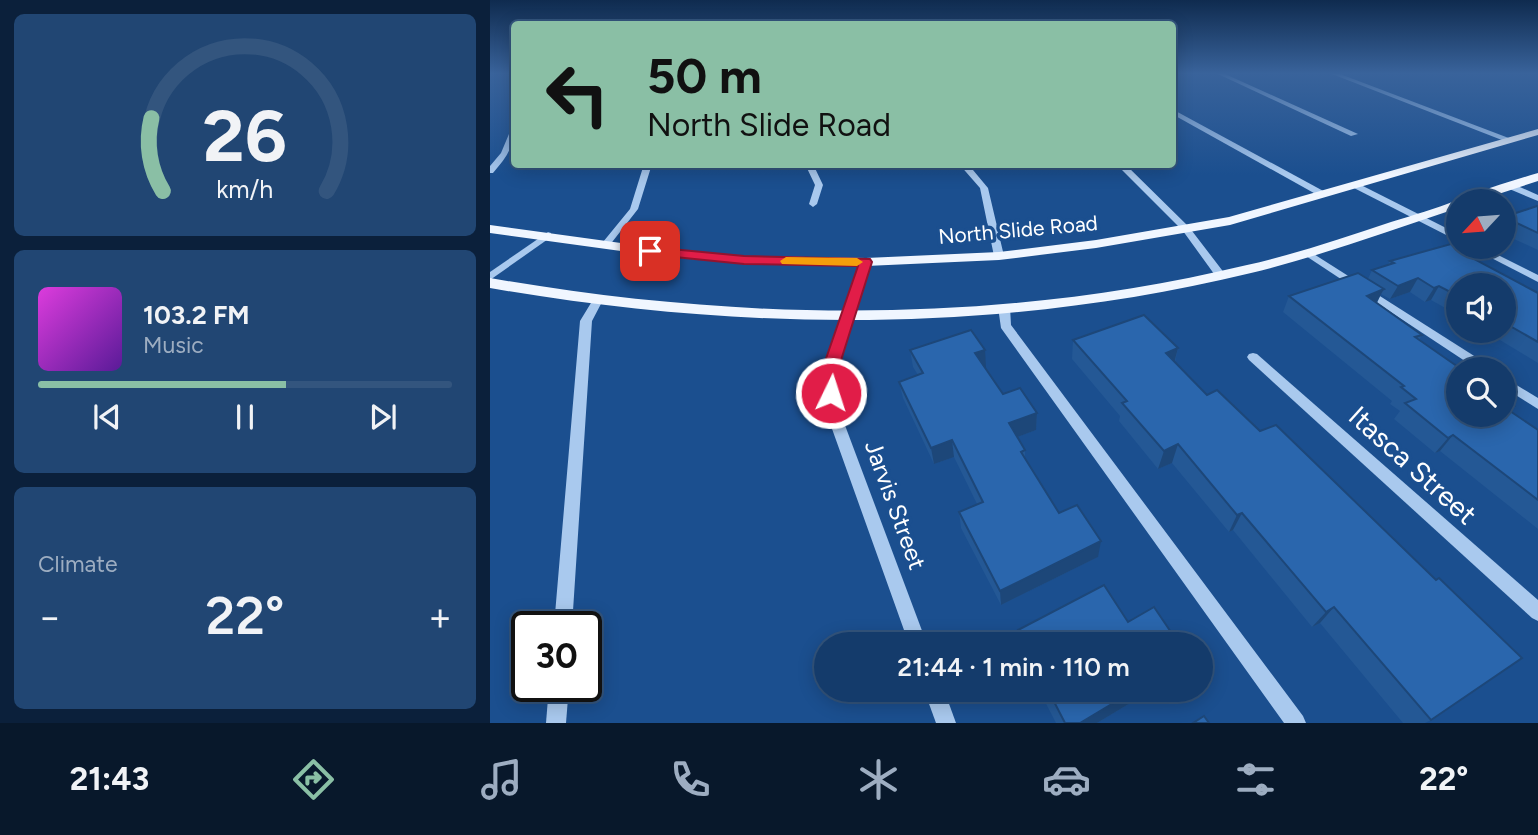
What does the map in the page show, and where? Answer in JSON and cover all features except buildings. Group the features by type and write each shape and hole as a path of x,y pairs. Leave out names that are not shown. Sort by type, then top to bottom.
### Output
{"main road":[{"name":"North Slide Road","path":"490,229 708,257 866,262 999,256 1096,244 1271,211 1538,132"},
{"path":"1501,189 1538,177"},
{"path":"490,283 598,300 710,313 848,315 1004,307 1119,294 1221,276 1309,254 1446,208"}],"street":[{"path":"1296,108 1354,134"},
{"path":"1424,108 1510,140"},
{"path":"1176,113 1324,195"},
{"path":"490,171 505,154 511,139"},
{"path":"606,244 634,209 647,168"},
{"path":"811,168 819,185 813,204"},
{"path":"966,168 984,188 999,256"},
{"path":"1124,168 1186,229 1221,276"},
{"path":"1355,185 1446,232"},
{"path":"1510,186 1538,198"},
{"path":"490,277 548,235"},
{"path":"1309,254 1468,357"},
{"path":"1499,259 1538,279"},
{"name":"Jarvis Street","path":"866,262 829,373 833,412 914,632"},
{"path":"564,611 586,321 598,300"},
{"path":"1004,307 1005,325 1296,723"},
{"name":"Itasca Street","path":"1253,357 1538,612"},
{"path":"1516,390 1538,404"},
{"path":"556,723 558,702"},
{"path":"938,702 946,723"}],"slow traffic":[{"path":"786,261 857,262"}],"route":[{"path":"650,251 744,260 866,262 829,373 831,393"}]}
